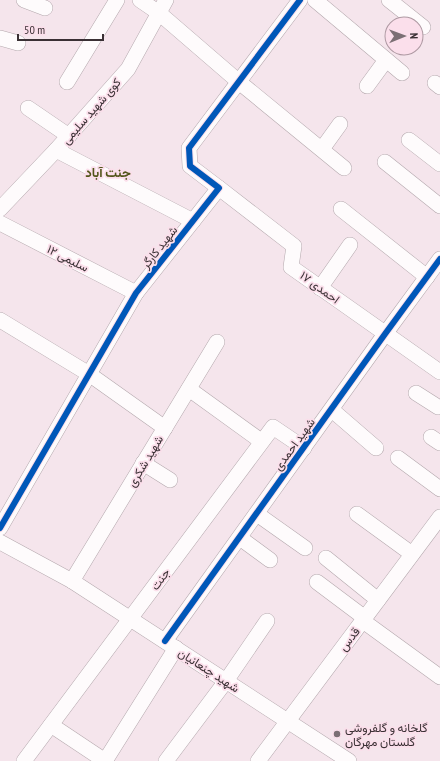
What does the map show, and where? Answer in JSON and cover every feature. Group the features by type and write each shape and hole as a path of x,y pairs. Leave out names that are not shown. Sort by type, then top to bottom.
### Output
{"street":[{"path":"24,0 45,8"},
{"path":"67,82 117,0"},
{"path":"140,0 162,6 239,82 344,168"},
{"path":"219,188 190,166 189,148 300,0"},
{"path":"315,0 402,73"},
{"path":"389,0 409,16"},
{"name":"کوی شهید سلیمی","path":"0,209 69,136 128,69 162,6"},
{"path":"0,38 18,43"},
{"path":"367,86 386,60"},
{"path":"28,108 69,136"},
{"path":"322,149 340,124"},
{"path":"409,140 440,164"},
{"path":"56,150 193,221"},
{"path":"385,162 440,206"},
{"name":"شهید کارگر","path":"0,528 136,293 219,188"},
{"name":"احمدی ۱۷","path":"219,188 294,246 292,267 440,372"},
{"path":"341,209 427,277"},
{"name":"سلیمی ۱۲","path":"0,223 136,293"},
{"path":"320,288 350,245"},
{"name":"شهید احمدی","path":"105,761 171,645 240,538 440,259"},
{"path":"0,320 89,374 165,428"},
{"name":"شهید شکری","path":"72,581 217,342"},
{"path":"189,389 261,441"},
{"path":"416,393 439,406"},
{"path":"332,410 376,448"},
{"name":"جنت","path":"24,761 261,441 273,427 304,448"},
{"path":"398,458 440,489"},
{"path":"143,463 170,480"},
{"path":"257,514 305,548"},
{"path":"357,514 412,554"},
{"name":"قدس","path":"258,761 439,520"},
{"path":"240,538 270,560"},
{"name":"شهید چنعانیان","path":"0,542 72,581 288,721 345,760"},
{"path":"326,558 378,600"},
{"path":"318,582 440,678"},
{"path":"166,761 226,681 267,621"},
{"path":"51,725 105,761"}],"cycle path":[{"path":"0,528 136,293 219,188 190,166 189,148 300,0"},
{"path":"165,641 440,259"}],"place":[{"name":"گلخانه و گلفروشی گلستان مهرگان","path":"337,734"}],"district":[{"name":"جنت آباد","path":"108,172"}]}
